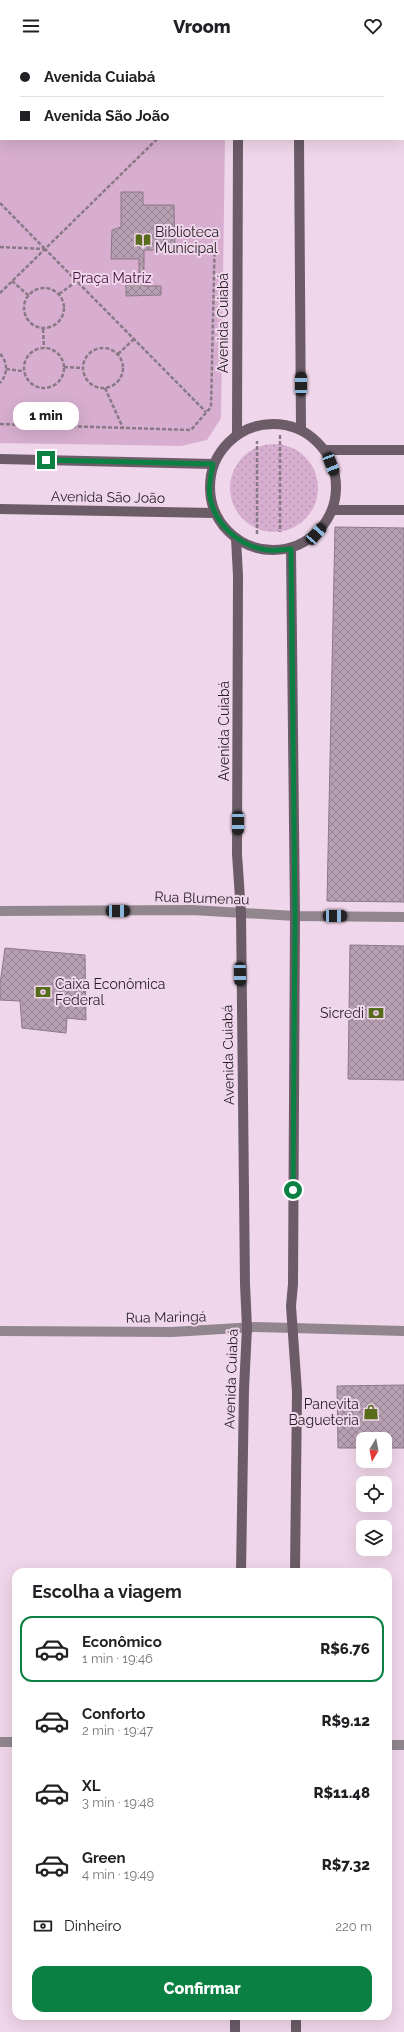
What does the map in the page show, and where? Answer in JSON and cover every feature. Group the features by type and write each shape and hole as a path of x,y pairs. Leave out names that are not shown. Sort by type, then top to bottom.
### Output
{"street":[{"name":"Avenida Cuiabá","path":"237,434 238,140"},
{"path":"299,140 301,430"},
{"path":"268,423 285,424 301,430 314,438 325,450 336,479 337,495 333,510 326,523 316,534 291,549 268,550 257,548 236,538 223,527 214,513 210,497 209,480 213,464 223,447 237,434 252,427 268,423"},
{"path":"325,450 404,450"},
{"path":"0,459 213,464"},
{"name":"Avenida São João","path":"0,509 214,513"},
{"path":"333,510 404,510"},
{"name":"Avenida Cuiabá","path":"236,538 238,576 237,854 241,913 245,1284 247,1328 244,1389 241,1568"},
{"path":"291,549 295,916 293,1284 291,1306 297,1392 295,1568"},
{"name":"Rua Blumenau","path":"0,911 192,910 295,916 404,917"},
{"name":"Rua Maringá","path":"0,1331 172,1332 247,1328 404,1330"},
{"path":"0,1742 12,1742"},
{"path":"392,1745 404,1745"},
{"path":"235,2020 235,2032"},
{"path":"296,2020 296,2032"}],"path":[{"path":"0,293 156,140"},
{"path":"0,203 206,412"},
{"path":"0,424 190,430 211,407 216,226"},
{"path":"0,247 45,249"},
{"path":"12,281 29,296"},
{"path":"59,294 77,281"},
{"path":"42,288 59,294 63,300 64,313 57,325 43,329 36,327 26,317 24,305 29,296 35,290 42,288"},
{"path":"43,329 44,348"},
{"path":"118,354 134,339"},
{"path":"44,348 53,350 58,354 64,367 60,379 49,388 35,387 30,383 23,371 29,354 35,350 44,348"},
{"path":"107,348 118,354 123,366 123,373 115,384 105,388 95,386 89,382 85,377 83,368 85,359 94,350 107,348"},
{"path":"0,354 5,359 6,369 6,373 0,383"},
{"path":"64,367 83,368"},
{"path":"6,369 23,371"},
{"path":"105,388 123,428"}],"green space":[{"name":"Praça Matriz","path":"0,140 225,140 221,418 207,440 181,446 0,443"},
{"path":"274,444 291,448 305,457 314,471 318,488 314,505 305,519 291,528 274,532 257,528 243,519 234,505 230,488 234,471 243,457 257,448"}],"building":[{"name":"Biblioteca Municipal","path":"121,192 143,192 143,205 174,205 175,250 144,250 144,286 161,286 161,295 126,296 126,284 139,284 139,259 111,259 112,230 121,227"},
{"path":"335,527 404,528 404,902 327,901"},
{"name":"Sicredi","path":"350,945 404,946 404,1080 348,1079"},
{"name":"Caixa Econômica Federal","path":"5,948 85,955 86,1020 67,1018 66,1033 22,1028 20,1001 0,1000 0,984"},
{"name":"Panevita Bagueteria","path":"404,1385 404,1448 392,1448 392,1432 356,1432 356,1448 338,1448 337,1386"}],"place":[{"name":"Biblioteca Municipal","path":"143,240"},
{"name":"Caixa Econômica Federal","path":"43,992"},
{"name":"Sicredi","path":"376,1013"},
{"name":"Panevita Bagueteria","path":"371,1412"}],"route":[{"path":"46,460 184,462 213,464 209,480 210,497 214,513 223,527 236,538 257,548 268,550 291,549 295,916 293,1190"}]}
